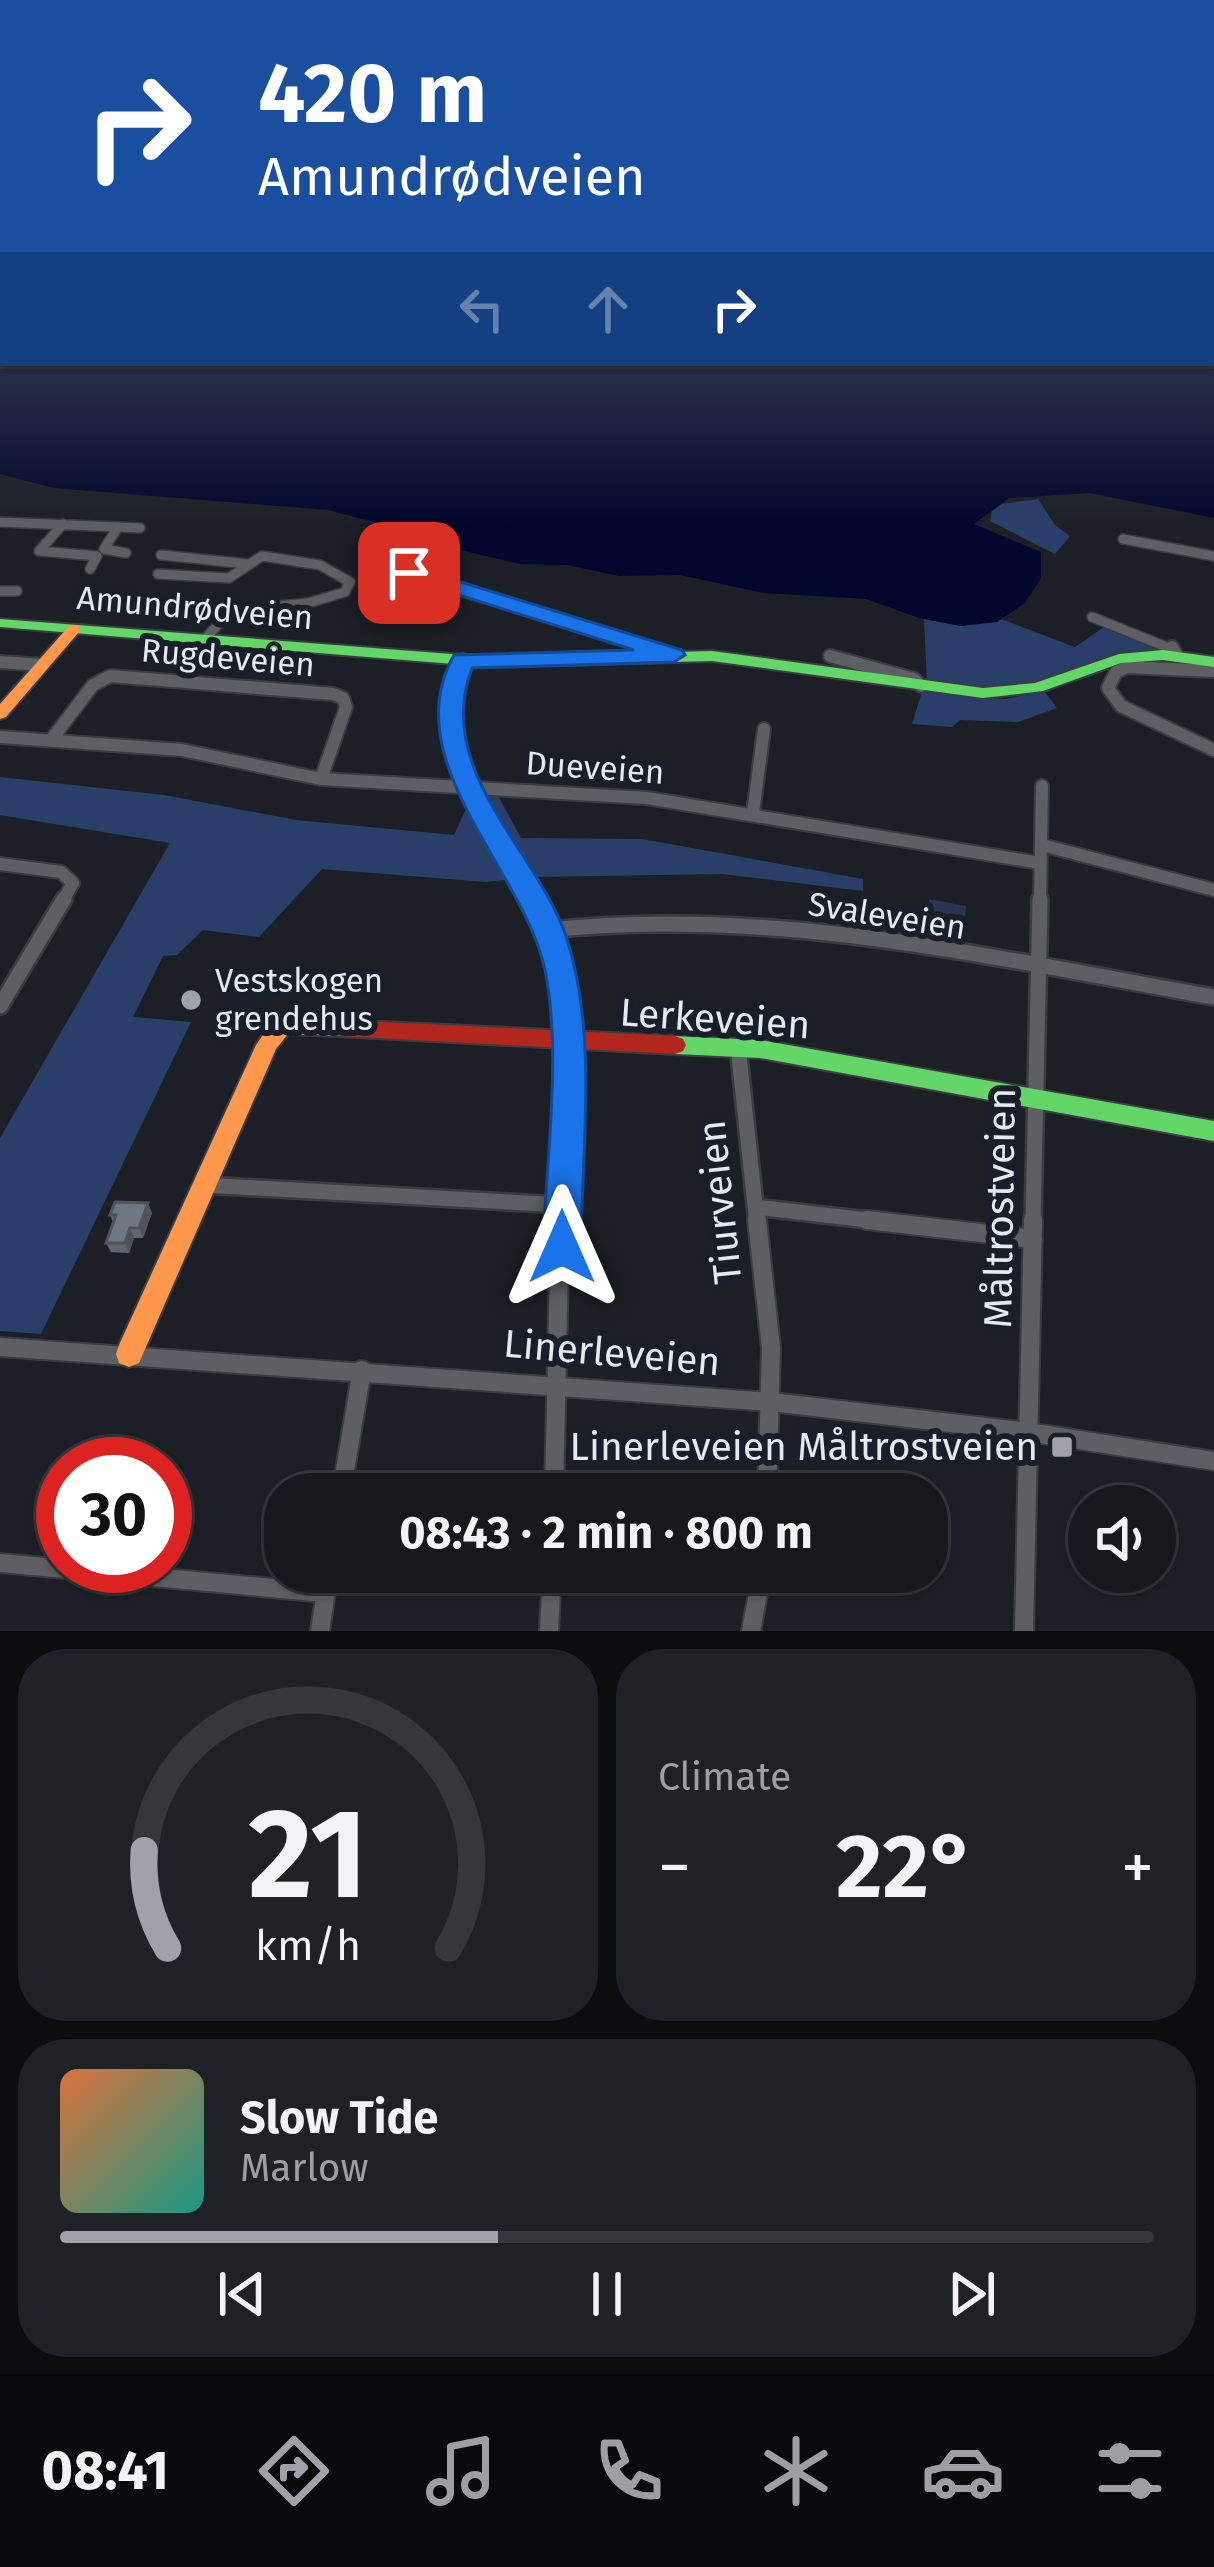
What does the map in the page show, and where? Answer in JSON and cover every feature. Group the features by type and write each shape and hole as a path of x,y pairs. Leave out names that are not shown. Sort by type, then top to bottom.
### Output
{"main road":[{"name":"Amundrødveien","path":"0,622 463,660 674,655 735,659 921,688 1019,691 1119,659 1177,656 1214,662"},
{"path":"0,714 74,628"},
{"name":"Lerkeveien","path":"129,1354 267,1045 282,1024 567,1042 738,1047 1214,1131"}],"street":[{"path":"0,522 140,527"},
{"path":"63,524 39,550 97,556 91,568"},
{"path":"118,527 104,549 126,553"},
{"path":"1123,539 1214,556"},
{"path":"161,555 248,564"},
{"path":"158,574 229,578 262,556 320,566 350,580 351,585 327,599 230,611 205,639"},
{"name":"Amundrødveien","path":"409,573 674,655"},
{"path":"0,591 16,591"},
{"path":"1092,617 1172,646 1177,656"},
{"name":"Amundrødveien","path":"830,656 914,679 921,688"},
{"path":"463,660 452,716 466,787 549,930 561,973 567,1042 554,1473"},
{"path":"0,662 42,664"},
{"path":"1214,671 1127,668 1116,672 1108,688 1121,706 1214,750"},
{"name":"Rugdeveien","path":"51,740 93,685 110,676 338,695 346,707 321,779"},
{"path":"754,813 764,729"},
{"name":"Dueveien","path":"0,737 189,752 321,779 627,795 1041,854 1214,890"},
{"name":"Måltrostveien","path":"1024,1631 1042,786"},
{"path":"0,864 61,872 73,883 0,1006"},
{"name":"Svaleveien","path":"549,930 607,924 752,925 859,936 1214,998"},
{"name":"Tiurveien","path":"738,1047 772,1402 767,1473"},
{"path":"204,1185 562,1204"},
{"path":"756,1207 1033,1239"},
{"name":"Linerleveien","path":"0,1348 772,1402 1028,1432 1214,1461"},
{"path":"344,1473 362,1370"},
{"path":"0,1563 264,1578"},
{"path":"320,1631 325,1593"},
{"path":"549,1631 551,1593"},
{"path":"751,1631 757,1593"}],"shaded area":[{"path":"0,371 1214,371 1214,518 1090,493 1009,498 974,524 1041,552 1041,578 1025,603 997,622 961,626 919,618 866,599 763,593 680,575 619,576 567,565 520,564 431,543 418,537 420,531 411,529 414,525 374,522 328,510 54,488 0,474"},
{"path":"1038,499 1055,525 1070,536 1055,554 990,521 992,511 1002,504"},
{"path":"924,619 961,626 1001,619 1075,647 1107,625 1173,654 1126,656 1008,687 927,684"},
{"path":"1044,691 1057,708 1018,722 960,720 952,727 912,724 922,692 1005,699"},
{"path":"0,777 164,795 296,820 454,835 466,809 459,791 496,792 521,838 642,839 863,879 863,891 722,874 486,882 322,869 259,937 203,930 177,955 163,956 133,1017 191,1022 41,1334 0,1331 0,1138 170,843 0,815"},
{"path":"929,899 966,906 963,950 925,943"}],"building":[{"path":"115,1202 148,1203 139,1228 130,1228 125,1243 106,1243 116,1215 110,1215"}],"traffic: fast":[{"path":"0,623 490,662 712,656 983,693 1037,688 1119,659 1163,655 1214,662"},
{"path":"675,1045 760,1049 1214,1131"}],"traffic: slow":[{"path":"0,714 74,629"},
{"path":"129,1354 267,1045 282,1025 340,1028"}],"traffic: jam":[{"path":"340,1028 675,1045"}],"place":[{"name":"Vestskogen grendehus","path":"191,1000"},
{"name":"Linerleveien Måltrostveien","path":"1062,1447"}],"route":[{"path":"409,573 674,655 463,660 456,677 452,716 462,777 549,930 561,973 567,1042 562,1247"}]}
